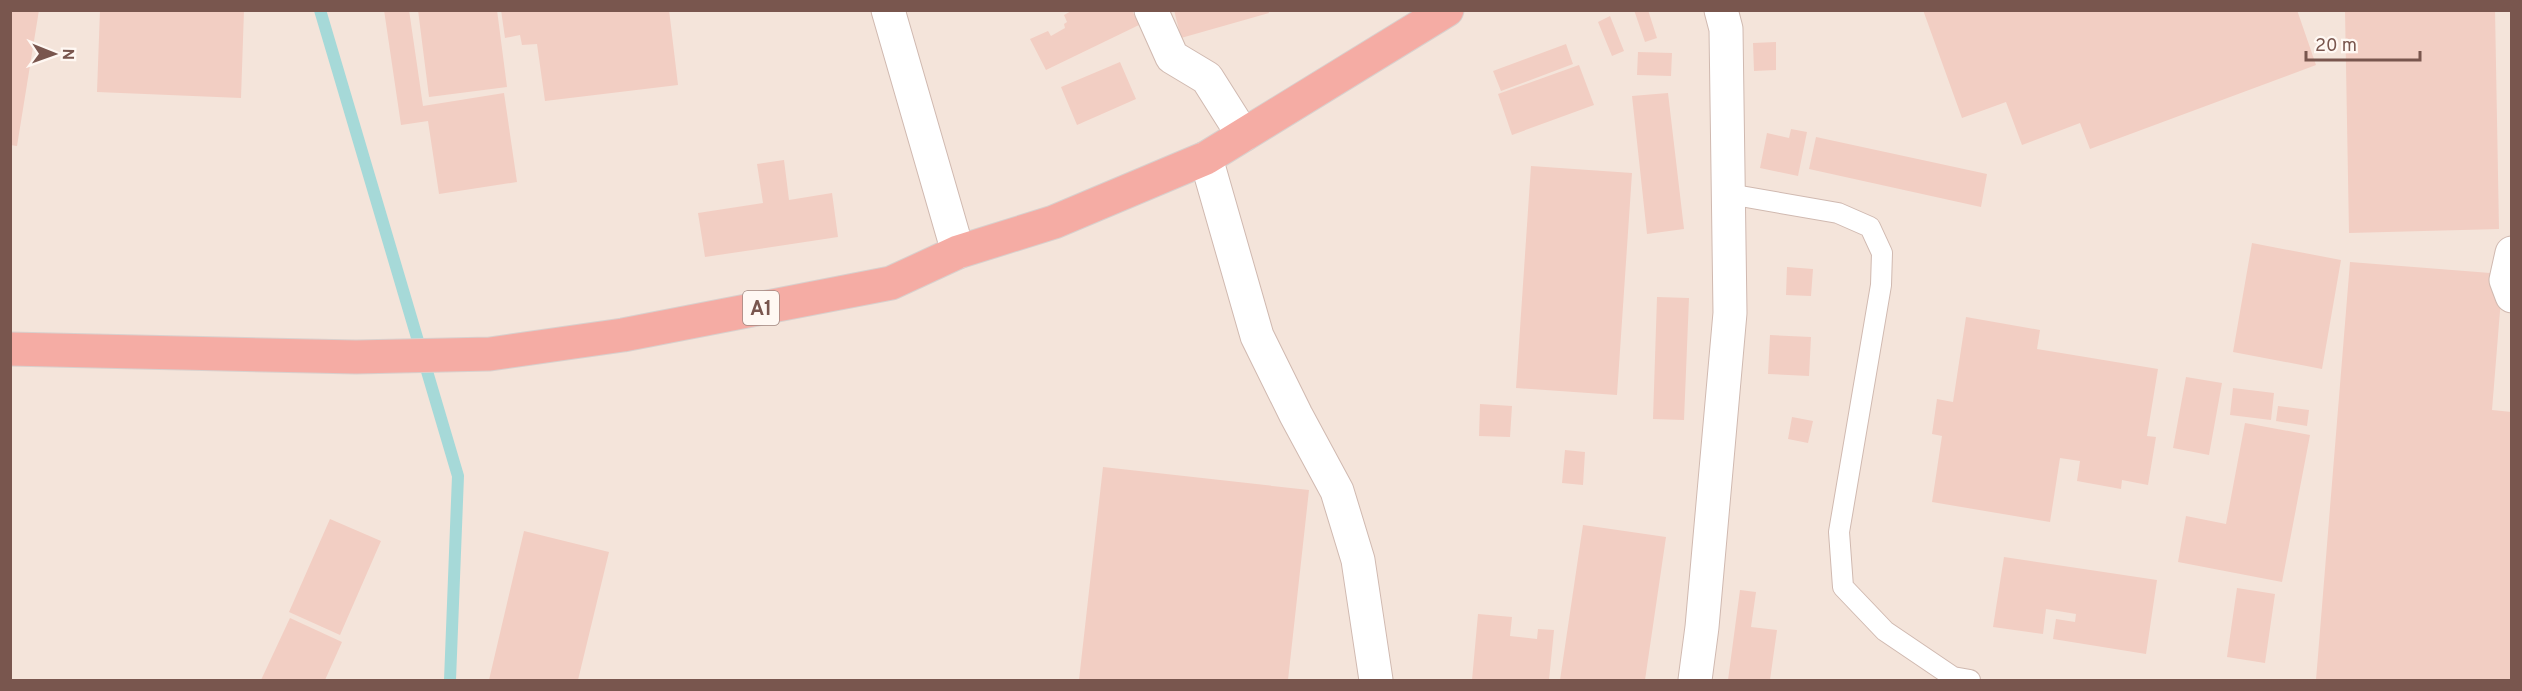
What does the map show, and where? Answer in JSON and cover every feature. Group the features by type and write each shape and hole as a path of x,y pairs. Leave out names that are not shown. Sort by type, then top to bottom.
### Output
{"highway":[{"name":"A1","path":"10,349 356,357 490,354 623,335 891,283 958,252 1054,222 1206,158 1447,10"}],"street":[{"path":"888,10 958,252"},
{"path":"1151,10 1172,57 1207,78 1243,135"},
{"path":"1695,681 1702,627 1730,313 1726,29 1721,10"},
{"path":"1206,158 1257,336 1296,416 1337,491 1358,560 1376,681"},
{"path":"2511,253 2506,280 2511,296"}],"lane":[{"path":"1729,194 1838,213 1870,227 1882,253 1881,285 1839,532 1843,587 1885,632 1953,677 1970,681"}],"shaded area":[{"path":"11,11 2511,11 2511,680 11,680"}],"building":[{"path":"10,10 39,10 17,146 10,145"},
{"path":"100,10 244,10 241,98 97,92"},
{"path":"384,10 409,10 423,106 504,93 517,182 439,194 428,121 401,125"},
{"path":"418,10 497,10 507,87 429,97"},
{"path":"501,10 669,10 678,85 545,101 537,44 522,45 520,35 505,38"},
{"path":"1073,10 1132,10 1139,25 1046,70 1030,39 1048,31 1051,36 1065,28 1064,24 1067,22 1064,15"},
{"path":"1174,10 1268,10 1269,13 1181,38"},
{"path":"1634,10 1648,10 1657,38 1645,42"},
{"path":"1923,10 2297,10 2316,65 2090,149 2080,123 2022,145 2006,102 1962,118"},
{"path":"2345,10 2495,10 2499,229 2349,233"},
{"path":"1610,16 1624,51 1612,56 1598,22"},
{"path":"1776,42 1776,70 1754,71 1753,43"},
{"path":"1566,44 1573,64 1501,91 1493,71"},
{"path":"1638,52 1672,53 1671,76 1637,75"},
{"path":"1120,62 1136,99 1077,125 1061,87"},
{"path":"1579,65 1594,105 1512,135 1498,94"},
{"path":"1668,93 1684,229 1647,234 1632,96"},
{"path":"1791,129 1807,132 1798,176 1760,168 1767,133 1789,138"},
{"path":"1816,137 1987,174 1981,207 1809,169"},
{"path":"784,160 789,200 832,193 838,237 705,257 698,213 763,203 757,164"},
{"path":"1531,166 1632,173 1617,395 1516,388"},
{"path":"2252,243 2341,260 2322,369 2233,352"},
{"path":"2350,262 2503,274 2492,410 2512,412 2512,680 2316,680"},
{"path":"1787,267 1813,269 1811,296 1786,295"},
{"path":"1657,297 1689,298 1684,420 1653,419"},
{"path":"1966,317 2040,330 2037,349 2158,369 2147,436 2156,437 2148,485 2122,480 2121,489 2077,481 2080,461 2060,458 2050,522 1932,502 1942,436 1932,434 1937,399 1953,402"},
{"path":"1770,335 1811,337 1809,376 1768,374"},
{"path":"2186,377 2222,383 2209,455 2173,448"},
{"path":"2233,388 2274,393 2271,420 2230,415"},
{"path":"1480,404 1512,406 1510,437 1479,436"},
{"path":"2278,406 2309,410 2307,426 2276,421"},
{"path":"1792,417 1813,421 1808,443 1788,439"},
{"path":"2245,423 2310,435 2282,582 2178,562 2186,516 2226,524"},
{"path":"1565,450 1585,452 1583,485 1562,483"},
{"path":"1103,467 1309,490 1288,680 1079,680"},
{"path":"330,519 381,541 340,635 289,612"},
{"path":"1583,525 1666,537 1645,680 1560,680"},
{"path":"524,531 609,552 578,680 489,680"},
{"path":"2004,557 2157,580 2146,654 2053,639 2056,619 2075,622 2076,614 2046,609 2043,634 1993,627"},
{"path":"2237,588 2275,594 2265,663 2227,657"},
{"path":"1740,590 1756,592 1751,627 1777,630 1770,680 1728,680"},
{"path":"1478,614 1512,617 1510,636 1537,639 1538,629 1554,630 1549,680 1472,680"},
{"path":"290,618 342,642 325,680 261,680"}],"waterway":[{"path":"320,10 458,476 450,680"}]}
